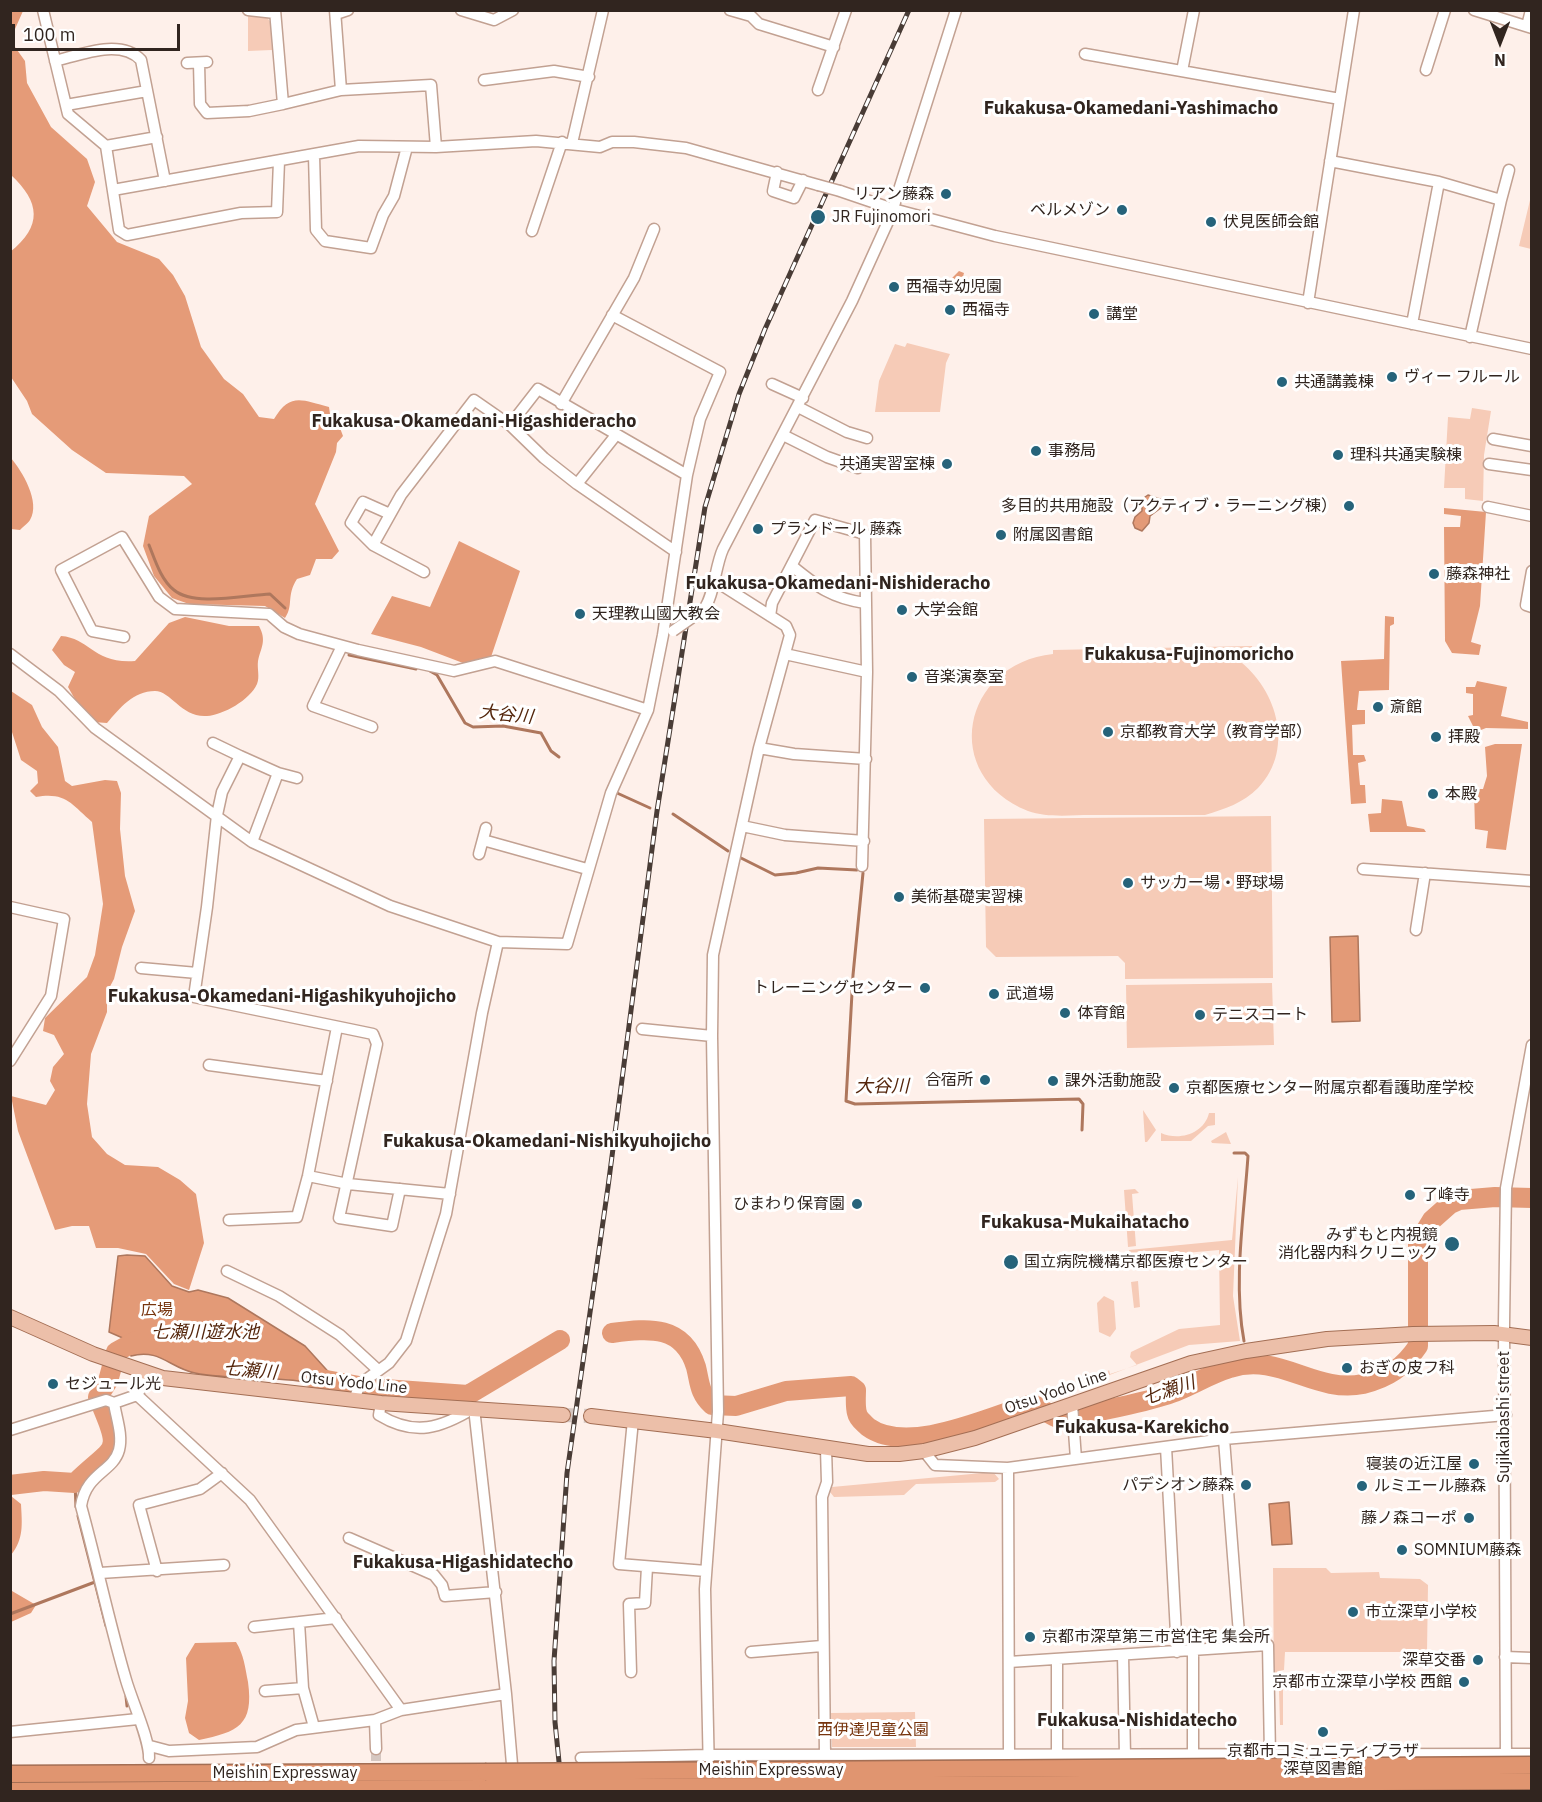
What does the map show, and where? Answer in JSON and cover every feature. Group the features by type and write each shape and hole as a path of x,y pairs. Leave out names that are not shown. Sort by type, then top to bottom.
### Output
{"highway":[{"name":"Meishin Expressway","path":"10,1791 486,1780 1532,1766"},
{"name":"Meishin Expressway","path":"10,1774 486,1780 1532,1781"}],"main road":[{"name":"Otsu Yodo Line","path":"10,1317 61,1341 148,1375 357,1392 381,1403 563,1415"},
{"name":"Otsu Yodo Line","path":"591,1416 717,1431 868,1454 924,1451 975,1438 1191,1363 1309,1340 1419,1334 1504,1334 1532,1338"}],"street":[{"path":"248,10 275,12 283,104"},
{"path":"341,90 336,12 348,10"},
{"path":"461,10 494,20 513,10"},
{"path":"532,231 567,143 589,77 603,10"},
{"path":"730,10 751,16 759,24 834,46"},
{"path":"818,90 846,10"},
{"path":"668,633 707,606 715,578 715,567 726,543 852,301 893,209 956,10"},
{"path":"1182,71 1194,10"},
{"path":"1308,303 1354,10"},
{"path":"1426,70 1445,10"},
{"path":"1480,11 1529,27 1531,10"},
{"path":"46,12 68,114 106,146 119,230 127,235 241,213 277,212 279,161"},
{"path":"55,61 103,49 134,52 141,60 165,181"},
{"path":"1085,54 1340,99"},
{"path":"187,63 203,62 200,104 207,113 249,111 341,90 431,85 435,147"},
{"path":"484,80 554,71 589,77"},
{"path":"66,105 147,91"},
{"path":"106,146 157,137"},
{"path":"113,190 359,146 435,147 536,141 600,147 612,142 634,142 686,148 777,172 893,209 1060,251 1532,349"},
{"path":"314,155 316,230 325,241 371,248 383,215 394,196 407,147"},
{"path":"1330,161 1439,182 1501,200"},
{"path":"1470,337 1509,170"},
{"path":"777,172 772,191 789,198 794,198 803,180"},
{"path":"1412,324 1439,182"},
{"path":"561,404 634,278 654,229"},
{"path":"10,654 59,691 95,728 252,842 390,906 498,942 567,944 587,869 612,790 648,710 668,633 687,475 700,419 720,372 612,315"},
{"path":"772,384 847,432 867,438"},
{"path":"510,425 538,389 687,475"},
{"path":"373,545 401,495 474,400 510,425 544,458 577,484 676,552"},
{"path":"577,484 616,435"},
{"path":"783,435 827,457 858,468"},
{"path":"1493,439 1532,446"},
{"path":"1489,464 1532,470"},
{"path":"390,514 363,502 351,523 373,545 424,572"},
{"path":"1488,507 1532,516"},
{"path":"770,616 772,603 815,520 865,534 866,641 869,646 864,841 861,866"},
{"path":"124,637 92,631 61,570 122,537 159,597 175,609 269,614 284,627 341,649 426,669 454,671 495,661 648,710"},
{"path":"792,566 822,591 842,599 865,603"},
{"path":"1532,571 1526,605 1532,607"},
{"path":"710,1791 707,1755 706,1571 718,1406 712,1036 713,955 759,748 785,654 788,628 720,584 715,578"},
{"path":"341,649 313,706 372,727"},
{"path":"785,654 867,672"},
{"path":"213,743 278,773 297,778"},
{"path":"759,748 794,754 866,759"},
{"path":"240,756 222,792 217,815 194,997 373,1034 377,1044 339,1218 392,1226 400,1189"},
{"path":"252,842 278,773"},
{"path":"742,826 785,835 864,841"},
{"path":"478,854 486,828"},
{"path":"483,840 587,869"},
{"path":"1363,869 1532,881"},
{"path":"1416,930 1425,873"},
{"path":"10,908 64,919 51,996 10,1061"},
{"path":"357,1392 388,1363 406,1341 446,1214 482,1013 498,942"},
{"path":"141,968 197,973"},
{"path":"229,1220 297,1217 308,1176 337,1027"},
{"path":"642,1029 712,1036"},
{"name":"Sujikaibashi street","path":"1506,1791 1504,1334 1506,1191 1532,1045"},
{"path":"209,1065 327,1081"},
{"path":"308,1176 348,1184 450,1194"},
{"path":"227,1271 279,1296 340,1335 378,1370"},
{"path":"10,1430 137,1395 148,1375"},
{"path":"137,1395 250,1500 401,1710"},
{"path":"105,1402 121,1439 119,1450 83,1490 81,1506 100,1573 108,1627 138,1719 150,1746 150,1758"},
{"path":"381,1403 379,1415 404,1427 438,1427 474,1408 496,1592 514,1791"},
{"path":"1069,1407 1074,1423 1076,1459"},
{"path":"924,1451 935,1465 1008,1468 1224,1439 1506,1414"},
{"path":"633,1420 619,1564 706,1571"},
{"path":"1224,1439 1240,1647"},
{"path":"1166,1447 1177,1652"},
{"path":"825,1755 822,1497 827,1482 826,1449"},
{"path":"1008,1468 1009,1756"},
{"path":"157,1571 139,1505 200,1489 222,1473"},
{"path":"349,1538 434,1575 442,1586 445,1596 496,1592"},
{"path":"100,1573 224,1566"},
{"path":"631,1672 629,1604 645,1603 647,1567"},
{"path":"254,1627 336,1618"},
{"path":"299,1622 303,1688 314,1727"},
{"path":"1009,1662 1268,1645 1270,1755"},
{"path":"751,1652 822,1646"},
{"path":"1193,1651 1193,1756"},
{"path":"1123,1655 1125,1756"},
{"path":"1505,1658 1532,1658"},
{"path":"1057,1659 1057,1757"},
{"path":"265,1691 303,1688"},
{"path":"150,1746 169,1751 257,1747 296,1730 375,1720 401,1710 506,1694"},
{"path":"10,1732 138,1719"},
{"path":"375,1720 376,1749"},
{"path":"10,1724 30,1730"},
{"path":"581,1758 707,1755 1057,1757 1532,1754"}],"green space":[{"path":"248,14 266,16 271,23 272,50 248,51"},
{"path":"1531,196 1532,249 1519,246"},
{"path":"907,343 950,354 946,363 940,412 875,412 879,381 895,344 905,347"},
{"path":"1472,408 1491,411 1484,455 1483,501 1465,499 1465,488 1444,488 1448,417 1470,419"},
{"path":"1252,646 1253,655 1234,657 1261,683 1270,700 1276,718 1278,736 1276,754 1270,772 1258,788 1233,805 1205,815 1043,815 1028,811 1000,795 982,773 973,749 973,723 981,699 998,678 1022,662 1053,654 1053,650"},
{"name":"サッカー場・野球場","path":"1271,816 1273,978 1125,979 1125,963 1118,956 996,957 986,947 984,819"},
{"name":"テニスコート","path":"1272,983 1274,1045 1127,1048 1126,985"},
{"path":"1143,1110 1156,1130 1147,1142 1145,1142"},
{"path":"1209,1113 1215,1113 1215,1125 1208,1126 1191,1141 1161,1141 1161,1133 1183,1136 1196,1131 1202,1126"},
{"path":"1226,1132 1231,1144 1212,1143 1211,1141"},
{"path":"1238,1177 1233,1296 1240,1341 1189,1345 1137,1365 1130,1357 1131,1352 1179,1329 1220,1325 1219,1250 1129,1258 1129,1250 1232,1240"},
{"path":"1135,1189 1139,1193 1132,1194 1136,1246 1128,1247 1124,1190"},
{"path":"1138,1281 1140,1307 1134,1308 1131,1282"},
{"path":"1104,1296 1114,1301 1116,1329 1110,1337 1099,1332 1097,1303"},
{"path":"993,1472 999,1479 995,1482 916,1484 904,1495 834,1497 830,1492 832,1487"},
{"path":"1273,1568 1326,1568 1331,1573 1379,1572 1380,1578 1420,1579 1428,1585 1427,1652 1285,1652 1284,1670 1279,1671 1280,1687 1283,1687 1283,1725 1280,1725 1279,1690 1274,1689"},
{"name":"西伊達児童公園","path":"915,1712 916,1747 832,1747 831,1713"}],"shaded area":[{"path":"11,11 23,11 15,29 15,47 25,61 27,83 51,127 87,159 95,182 87,206 117,242 159,259 173,275 185,296 201,347 224,379 243,394 259,417 274,419 286,405 297,400 329,407 331,421 340,428 343,436 337,443 336,452 315,504 339,551 332,559 316,559 310,575 297,579 285,618 265,606 189,604 172,598 154,576 143,546 149,516 192,484 184,476 106,473 72,450 32,414 27,401 11,377 10,252 28,233 34,214 28,195 11,175"},
{"path":"959,271 964,273 960,288 946,284"},
{"path":"11,458 25,479 32,496 33,513 30,520 20,530 11,529"},
{"path":"1444,508 1486,512 1480,606 1471,642 1481,645 1479,655 1452,653 1445,641 1444,527 1460,527 1461,516 1444,514"},
{"path":"459,541 520,571 491,657 463,663 421,647 371,634 392,596 430,607"},
{"path":"1385,616 1394,617 1394,624 1390,626 1389,690 1359,691 1357,710 1365,710 1365,724 1352,725 1353,755 1364,755 1366,761 1358,763 1360,785 1365,785 1366,803 1351,804 1341,661 1384,659"},
{"path":"185,617 229,626 259,626 263,640 258,661 258,681 248,696 221,713 207,716 191,713 161,692 147,692 128,701 107,723 93,722 80,708 68,687 75,672 64,665 52,650 61,636 79,641 110,659 135,661 169,623"},
{"path":"1477,681 1507,687 1501,716 1528,722 1528,729 1486,728 1476,732 1468,716 1473,715 1473,694 1466,693 1466,687 1475,687"},
{"path":"11,691 32,705 42,727 58,747 65,781 72,786 105,780 117,781 121,793 120,829 125,876 135,911 114,979 107,992 107,1012 91,1054 87,1104 92,1137 107,1154 125,1165 158,1167 180,1180 196,1194 204,1243 189,1290 174,1284 146,1254 118,1248 96,1248 89,1226 72,1226 55,1230 18,1131 11,1096 46,1105 55,1090 50,1081 53,1067 64,1054 54,1035 43,1031 45,1018 87,977 95,955 103,904 92,822 73,805 61,798 36,797 30,791 38,783 37,771 21,760 11,729"},
{"path":"1495,744 1522,744 1506,850 1486,848 1488,831 1475,829 1474,789 1483,789 1487,776 1485,747"},
{"path":"1382,799 1402,801 1407,826 1424,829 1426,832 1370,832 1368,814 1381,813"},
{"path":"11,1496 21,1504 22,1525 18,1543 11,1555"},
{"path":"11,1586 12,1591 36,1605 31,1613 11,1622"},
{"path":"236,1642 243,1656 248,1682 249,1697 245,1717 240,1724 224,1734 199,1740 189,1733 185,1718 188,1701 186,1658 195,1643"}],"water":[{"path":"1148,495 1160,499 1162,507 1150,516 1149,523 1142,531 1135,528 1133,523 1135,517 1142,511 1142,499"},
{"path":"1358,936 1360,1021 1332,1022 1330,937"},
{"name":"七瀬川遊水池","path":"118,1256 145,1256 172,1286 189,1292 198,1290 228,1298 305,1346 334,1378 332,1389 281,1379 212,1376 186,1371 149,1355 131,1356 125,1339 109,1332"},
{"path":"1289,1502 1292,1544 1272,1545 1269,1504"}],"waterway":[{"name":"大谷川","path":"149,545 165,581 183,595 194,598 220,599 270,594 285,608"},
{"name":"大谷川","path":"349,655 416,669"},
{"name":"大谷川","path":"430,671 437,675 465,723 473,727 503,726 541,733 551,751 559,757"},
{"name":"大谷川","path":"617,793 650,808"},
{"name":"大谷川","path":"673,814 728,851"},
{"name":"大谷川","path":"741,858 775,875 818,868 857,870"},
{"name":"大谷川","path":"863,873 853,975 846,1101 855,1104 1079,1099 1083,1104 1082,1130"},
{"name":"大谷川","path":"1234,1153 1245,1153 1248,1156 1239,1272 1244,1341"},
{"name":"七瀬川","path":"612,1333 652,1330 674,1336 690,1353 702,1392 712,1405 736,1406 786,1391 851,1386 856,1390 856,1410 868,1427 885,1435 904,1437 926,1436 949,1431 1032,1404 1060,1419 1073,1418 1163,1396 1230,1368 1248,1365 1265,1365 1346,1386 1363,1384 1395,1371 1418,1346 1418,1243 1432,1220 1450,1204 1459,1200 1495,1197 1532,1198"},
{"name":"七瀬川","path":"310,1377 370,1388 468,1395 560,1340"},
{"name":"七瀬川","path":"10,1485 44,1481 75,1483 107,1454 112,1447 113,1440 98,1397 108,1381 116,1352 136,1341 151,1341"},
{"path":"75,1483 76,1507"},
{"path":"78,1516 106,1626"},
{"path":"10,1614 95,1582"},
{"path":"126,1696 127,1706"}],"tunnel":[{"path":"563,1415 591,1416"},
{"path":"376,1749 376,1776"}],"railway":[{"path":"562,1792 555,1722 554,1661 567,1473 608,1187 657,811 705,507 739,394 765,329 909,10"}],"place":[{"name":"リアン藤森","path":"946,194"},
{"name":"ベルメゾン","path":"1122,210"},
{"name":"JR Fujinomori","path":"818,217"},
{"name":"伏見医師会館","path":"1211,222"},
{"name":"西福寺幼児園","path":"894,287"},
{"name":"西福寺","path":"950,310"},
{"name":"講堂","path":"1094,314"},
{"name":"ヴィー フルール","path":"1392,377"},
{"name":"共通講義棟","path":"1282,382"},
{"name":"事務局","path":"1036,451"},
{"name":"理科共通実験棟","path":"1338,455"},
{"name":"共通実習室棟","path":"947,464"},
{"name":"多目的共用施設（アクティブ・ラーニング棟）","path":"1349,506"},
{"name":"プランドール 藤森","path":"758,529"},
{"name":"附属図書館","path":"1001,535"},
{"name":"藤森神社","path":"1434,574"},
{"name":"大学会館","path":"902,610"},
{"name":"天理教山國大教会","path":"580,614"},
{"name":"音楽演奏室","path":"912,677"},
{"name":"斎館","path":"1378,707"},
{"name":"京都教育大学（教育学部）","path":"1108,732"},
{"name":"拝殿","path":"1436,737"},
{"name":"本殿","path":"1433,794"},
{"name":"サッカー場・野球場","path":"1128,883"},
{"name":"美術基礎実習棟","path":"899,897"},
{"name":"トレーニングセンター","path":"925,988"},
{"name":"武道場","path":"994,994"},
{"name":"体育館","path":"1065,1013"},
{"name":"テニスコート","path":"1200,1015"},
{"name":"合宿所","path":"985,1080"},
{"name":"課外活動施設","path":"1053,1081"},
{"name":"京都医療センター附属京都看護助産学校","path":"1174,1088"},
{"name":"了峰寺","path":"1410,1195"},
{"name":"ひまわり保育園","path":"857,1204"},
{"name":"みずもと内視鏡 消化器内科クリニック","path":"1452,1244"},
{"name":"国立病院機構京都医療センター","path":"1011,1262"},
{"name":"おぎの皮フ科","path":"1347,1368"},
{"name":"セジュール光","path":"53,1384"},
{"name":"寝装の近江屋","path":"1474,1464"},
{"name":"パデシオン藤森","path":"1246,1485"},
{"name":"ルミエール藤森","path":"1362,1486"},
{"name":"藤ノ森コーポ","path":"1469,1518"},
{"name":"SOMNIUM藤森","path":"1402,1550"},
{"name":"市立深草小学校","path":"1353,1612"},
{"name":"京都市深草第三市営住宅 集会所","path":"1030,1637"},
{"name":"深草交番","path":"1478,1660"},
{"name":"京都市立深草小学校 西館","path":"1464,1682"},
{"name":"京都市コミュニティプラザ 深草図書館","path":"1323,1732"}],"district":[{"name":"Fukakusa-Okamedani-Yashimacho","path":"1131,109"},
{"name":"Fukakusa-Okamedani-Higashideracho","path":"474,422"},
{"name":"Fukakusa-Okamedani-Nishideracho","path":"838,584"},
{"name":"Fukakusa-Fujinomoricho","path":"1189,655"},
{"name":"Fukakusa-Okamedani-Higashikyuhojicho","path":"282,997"},
{"name":"Fukakusa-Okamedani-Nishikyuhojicho","path":"547,1142"},
{"name":"Fukakusa-Mukaihatacho","path":"1085,1223"},
{"name":"Fukakusa-Karekicho","path":"1142,1428"},
{"name":"Fukakusa-Higashidatecho","path":"463,1563"},
{"name":"Fukakusa-Nishidatecho","path":"1137,1721"}],"park label":[{"name":"広場","path":"157,1310"}]}
